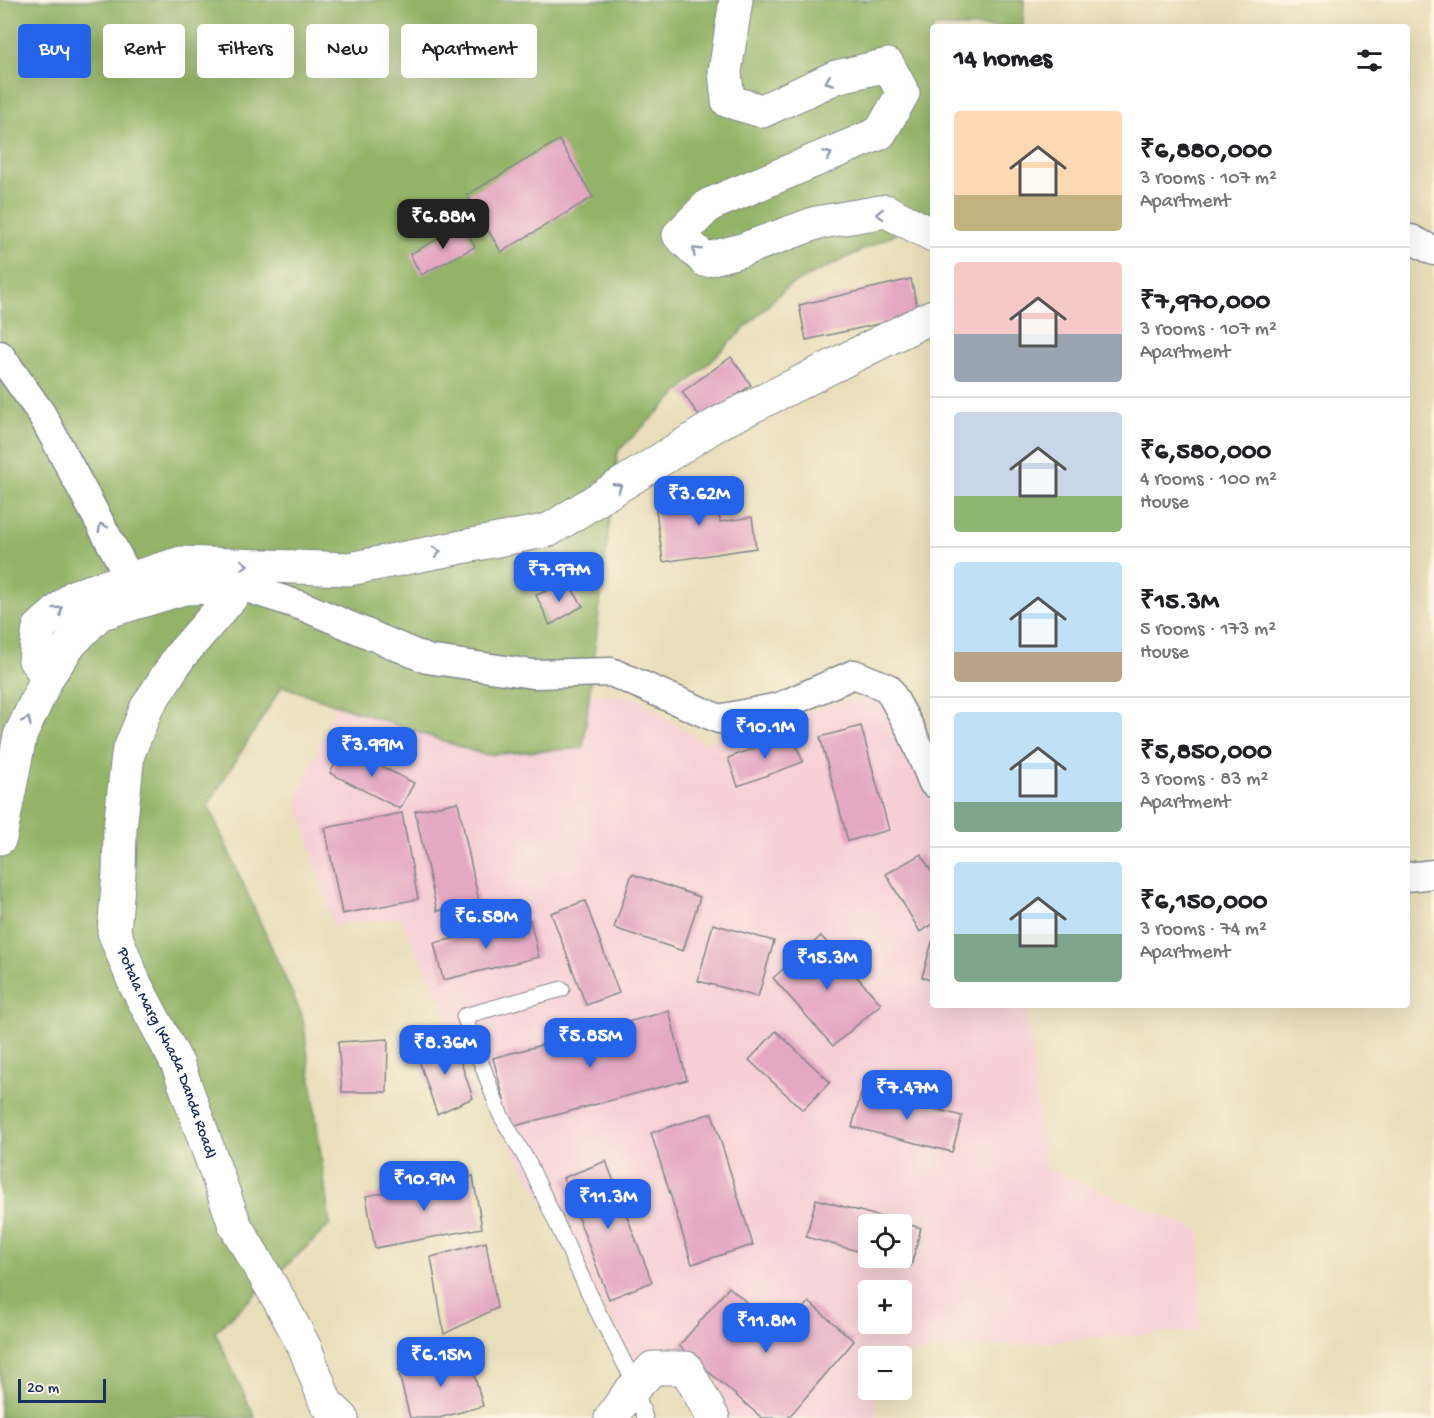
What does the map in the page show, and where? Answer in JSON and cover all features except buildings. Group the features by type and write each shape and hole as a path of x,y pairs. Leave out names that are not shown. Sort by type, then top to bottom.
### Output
{"street":[{"path":"736,0 725,72 728,101 762,111 836,77 888,65 903,93 880,133 709,205 679,235 705,260 742,250 816,223 886,211 930,233"},
{"path":"1410,239 1434,251"},
{"path":"48,676 35,660 39,628 75,596 181,563 349,569 549,530 719,423 930,318"},
{"path":"0,355 41,413 130,579"},
{"path":"0,838 20,736 48,676 70,644 99,614 184,588 241,586 305,607 427,659 533,674 611,672 719,719 779,707 854,674 888,688 911,730 930,776"},
{"name":"Potala Marg (Khada Danda Road)","path":"241,586 180,656 147,707 128,754 120,829 114,932 135,984 178,1065 236,1225 305,1348 326,1403 342,1418"},
{"path":"1410,877 1434,874"},
{"path":"611,1418 653,1368 686,1368 713,1418"}],"lane":[{"path":"562,989 464,1016 500,1114 529,1164 635,1387 645,1418"}],"shaded area":[{"path":"356,657 485,685 635,697 703,743 855,698 915,707 930,776 930,1008 1026,1008 1045,1168 1200,1231 1199,1330 912,1353 912,1346 858,1346 858,1400 875,1400 876,1418 729,1418 713,1367 632,1378 629,1349 505,1136 400,917 333,926 297,798"}],"green space":[{"path":"0,0 1024,0 1023,24 930,24 930,217 788,286 618,451 583,748 484,755 282,686 208,805 303,1018 330,1225 215,1332 255,1418 0,1418"}]}
